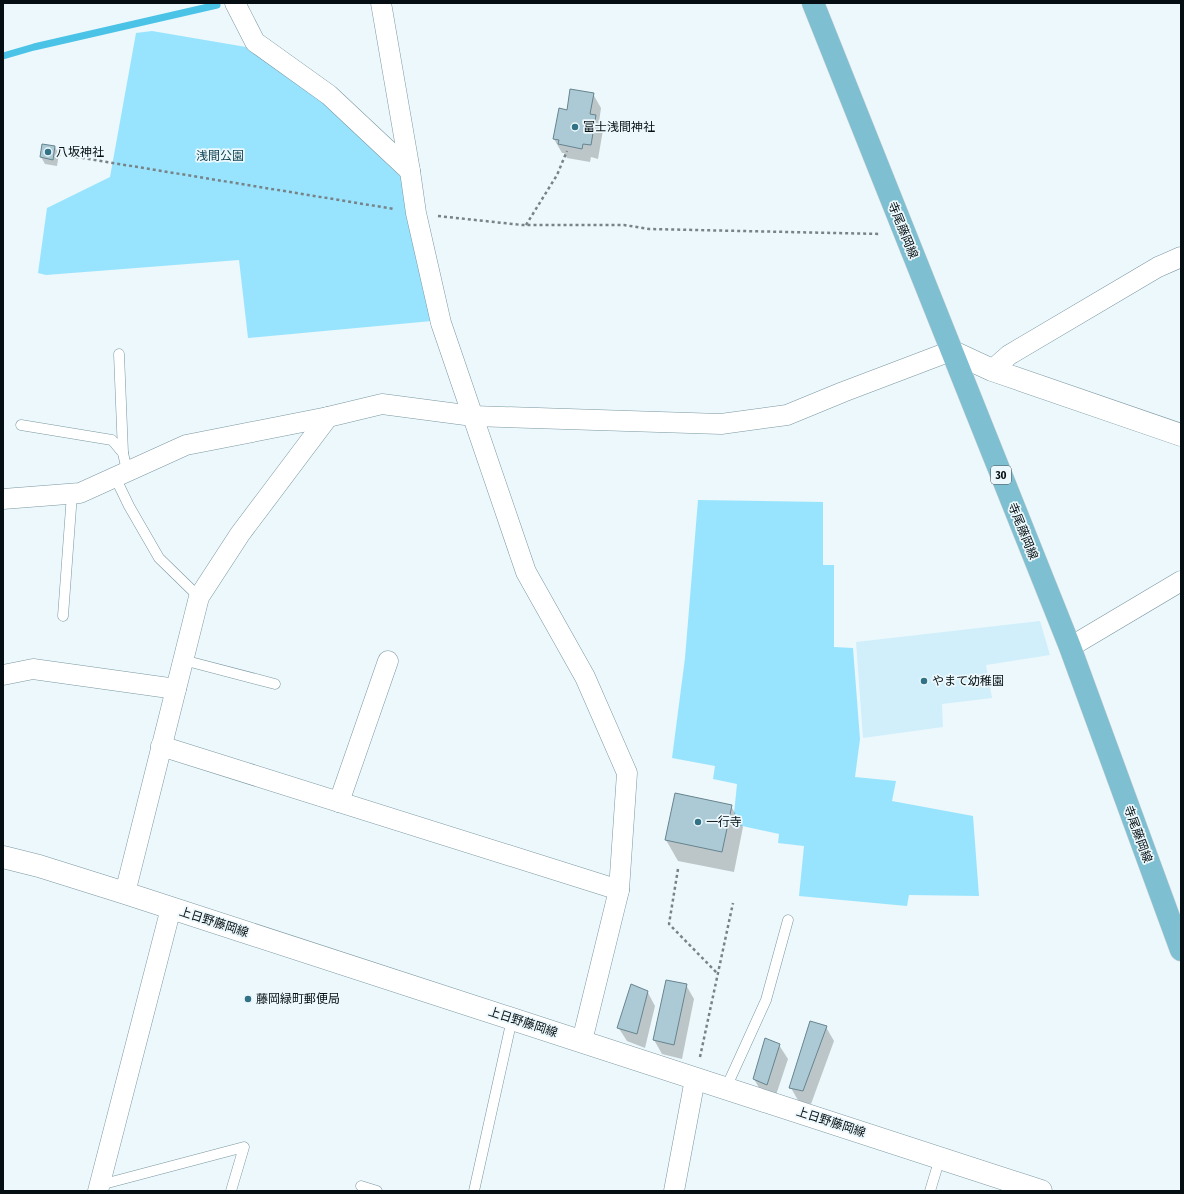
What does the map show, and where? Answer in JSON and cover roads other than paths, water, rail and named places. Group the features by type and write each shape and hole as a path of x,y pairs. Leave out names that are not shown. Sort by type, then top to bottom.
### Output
{"main road":[{"name":"寺尾藤岡線","path":"813,3 1070,647 1181,950"},
{"path":"951,351 992,370 1181,435"},
{"name":"上日野藤岡線","path":"3,857 39,866 125,893 1041,1191"}],"street":[{"path":"235,3 255,42 328,94 410,171"},
{"path":"381,3 416,213 441,323 526,572 585,678 627,773 619,890 582,1041"},
{"path":"992,370 1009,355 1158,267 1177,263"},
{"path":"3,499 80,493 122,467 186,445 328,417 382,404 473,416 721,424 787,415 951,351"},
{"path":"125,893 199,597 240,534 328,417"},
{"path":"1070,647 1181,581"},
{"path":"339,802 388,661"},
{"path":"3,676 33,669 176,689"},
{"path":"161,746 619,890"},
{"path":"99,1188 171,908"},
{"path":"674,1191 695,1078"}],"lane":[{"path":"119,354 122,467 129,506 159,558 199,597"},
{"path":"21,425 112,440 122,467"},
{"path":"63,616 72,494"},
{"path":"183,660 275,684"},
{"path":"726,1088 766,1000 788,920"},
{"path":"474,1191 512,1019"},
{"path":"99,1188 244,1147 231,1191"},
{"path":"930,1191 940,1158"},
{"path":"361,1186 377,1191"}],"waterway":[{"path":"3,56 34,47 217,5"}],"place":[{"name":"富士浅間神社","path":"575,127"},
{"name":"八坂神社","path":"48,152"},
{"name":"やまて幼稚園","path":"924,681"},
{"name":"一行寺","path":"698,822"},
{"name":"藤岡緑町郵便局","path":"248,999"}],"park label":[{"name":"浅間公園","path":"220,156"}]}
